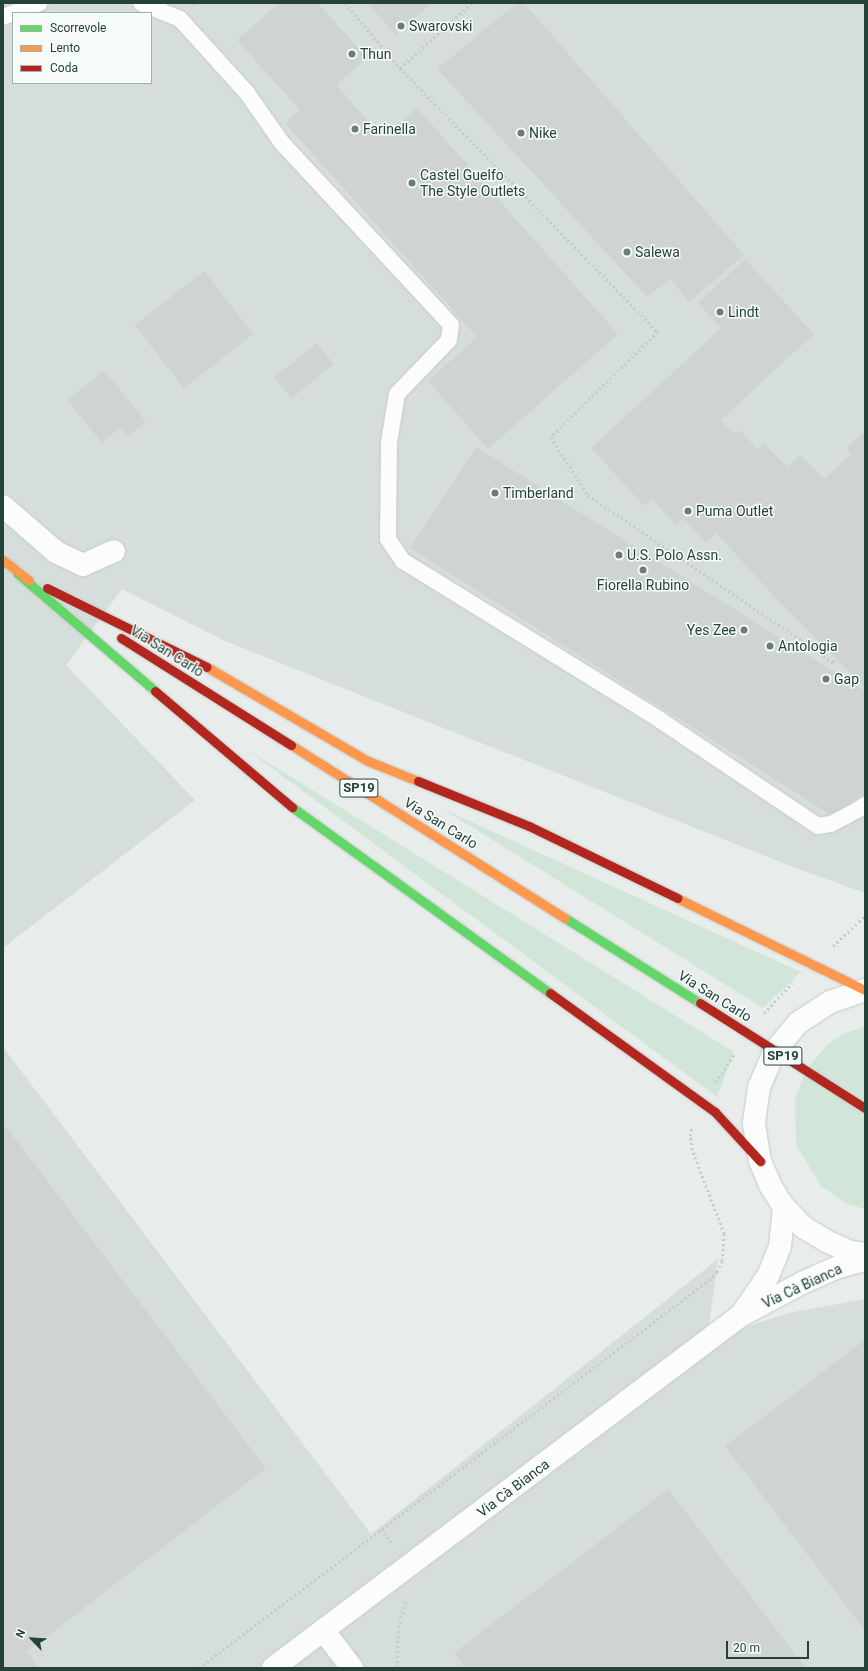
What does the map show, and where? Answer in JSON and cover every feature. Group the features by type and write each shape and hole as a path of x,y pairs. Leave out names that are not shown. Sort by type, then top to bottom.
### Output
{"highway":[{"path":"3,560 289,805 715,1112 760,1161"},
{"path":"17,573 98,624"},
{"path":"17,573 219,673 368,761 528,826 865,990"},
{"name":"Via San Carlo","path":"112,633 865,1108"}],"street":[{"path":"3,506 56,552 83,565 114,551"},
{"path":"865,990 830,1002 798,1023 774,1052 759,1086 754,1124 760,1161 770,1185 784,1207 803,1226 826,1241 851,1252 865,1254"},
{"name":"Via Cà Bianca","path":"740,1316 768,1276 780,1246 784,1207"},
{"name":"Via Cà Bianca","path":"273,1668 740,1316 802,1283 838,1267 865,1260"},
{"path":"323,1630 352,1668"}],"lane":[{"path":"16,12 39,3"},
{"path":"140,3 180,19 247,93 282,144 451,326 449,340 397,394 390,443 388,539 403,561 660,720 818,826 831,824 865,805"}],"path":[{"path":"345,3 400,68 658,332 551,437 588,495 833,662 836,659"},
{"path":"400,68 472,3"},
{"path":"829,949 865,916"},
{"path":"199,1668 709,1280 717,1272 722,1261 724,1234 692,1150 690,1136 692,1123"},
{"path":"397,1668 397,1643 400,1618 407,1599"}],"shaded area":[{"path":"3,3 865,3 865,893 793,867 225,641 122,589 66,665 195,800 3,948"},
{"path":"3,1047 371,1534 718,1259 707,1340 788,1313 865,1299 865,1668 3,1668"}],"green space":[{"path":"243,747 734,1052 717,1097"},
{"path":"441,808 801,972 763,1008"},
{"path":"865,1027 865,1209 847,1204 821,1186 796,1145 795,1098 807,1069 827,1045 845,1033"}],"building":[{"path":"186,3 199,3 195,7"},
{"path":"279,3 318,3 367,58 336,85 383,138 417,108 618,334 488,449 428,381 477,337 285,123 300,110 237,40"},
{"path":"367,3 432,3 396,35"},
{"path":"517,3 524,3 744,255 689,302 670,279 647,297 437,69"},
{"path":"745,259 814,334 721,420 734,434 740,430 757,449 764,443 787,467 800,454 824,479 851,454 846,448 865,431 865,688 771,593 716,533 706,543 683,518 675,525 652,499 644,506 591,448 721,328 698,303"},
{"path":"204,271 253,334 184,388 135,325"},
{"path":"317,343 334,364 291,399 274,378"},
{"path":"104,370 146,422 128,436 121,427 102,443 67,400"},
{"path":"476,447 865,691 865,792 834,817 410,548"},
{"path":"3,1123 266,1468 27,1652 39,1668 3,1668"},
{"path":"865,1340 865,1631 725,1446"},
{"path":"668,1489 806,1668 465,1668 454,1653"}],"traffic: fast":[{"path":"17,573 155,691"},
{"path":"292,807 550,993"},
{"path":"565,918 700,1003"}],"traffic: slow":[{"path":"3,560 29,580"},
{"path":"207,667 368,761 418,781"},
{"path":"291,745 565,918"},
{"path":"677,898 865,990"}],"traffic: jam":[{"path":"47,588 207,667"},
{"path":"121,638 291,745"},
{"path":"155,691 292,807"},
{"path":"418,781 529,826 677,898"},
{"path":"550,993 715,1112 760,1161"},
{"path":"700,1003 865,1108"}],"place":[{"name":"Swarovski","path":"401,26"},
{"name":"Thun","path":"352,54"},
{"name":"Farinella","path":"355,129"},
{"name":"Nike","path":"521,133"},
{"name":"Castel Guelfo The Style Outlets","path":"412,183"},
{"name":"Salewa","path":"627,252"},
{"name":"Lindt","path":"720,312"},
{"name":"Timberland","path":"495,493"},
{"name":"Puma Outlet","path":"688,511"},
{"name":"U.S. Polo Assn.","path":"619,555"},
{"name":"Fiorella Rubino","path":"643,570"},
{"name":"Yes Zee","path":"744,630"},
{"name":"Antologia","path":"770,646"},
{"name":"Gap","path":"826,679"}]}
